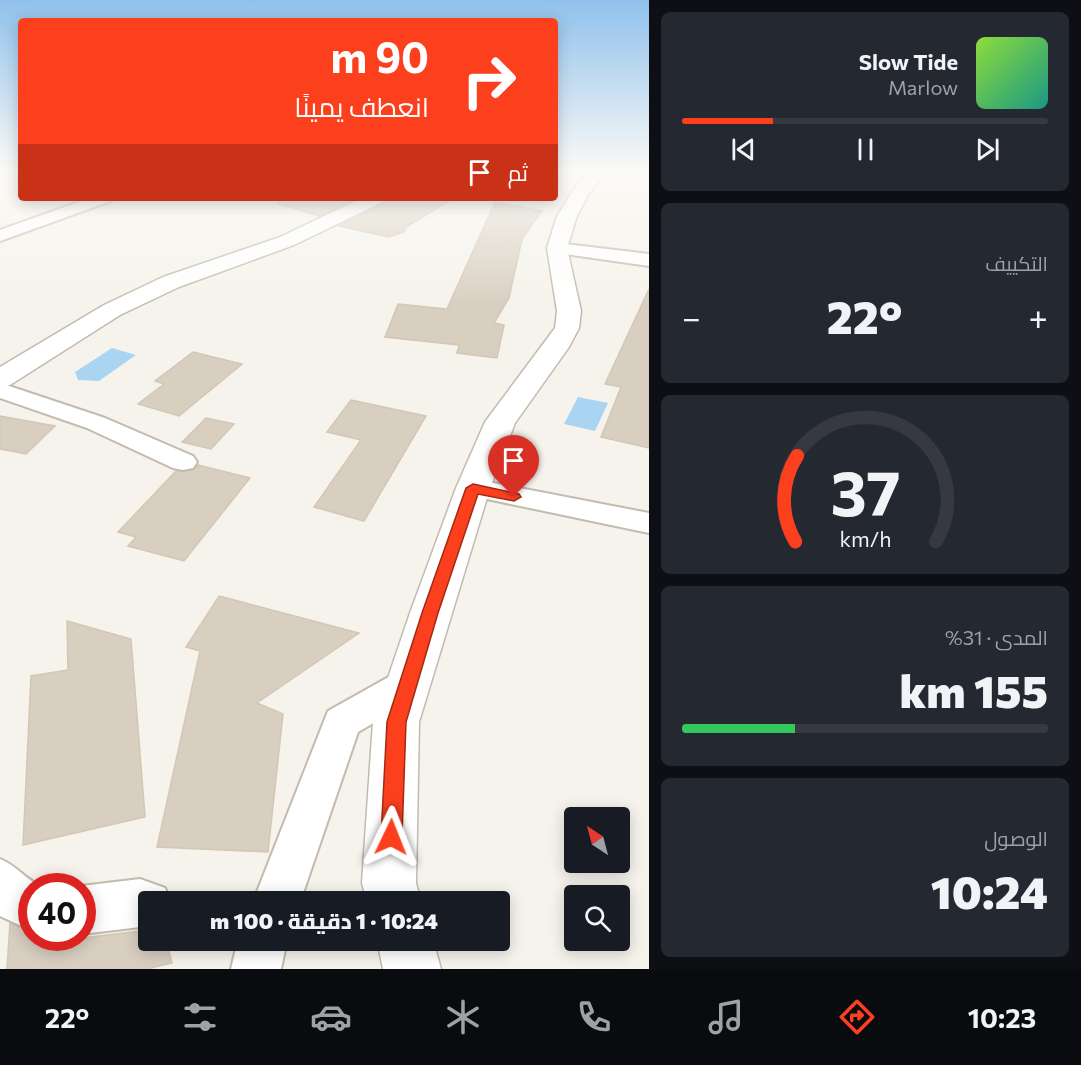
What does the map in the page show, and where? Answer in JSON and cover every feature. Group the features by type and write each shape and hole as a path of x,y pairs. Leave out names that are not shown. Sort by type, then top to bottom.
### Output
{"street":[{"path":"0,236 55,216"},
{"path":"0,379 112,310 171,282 297,237 340,216"},
{"path":"391,891 389,884 396,722 473,488 500,422 556,347 567,328 569,311 557,248 567,216"},
{"path":"557,248 649,260"},
{"path":"0,390 96,423 183,462"},
{"path":"473,488 649,523"},
{"path":"280,891 342,722 407,685"},
{"path":"0,882 8,895 18,900"},
{"path":"96,908 138,903"},
{"path":"256,969 260,951"},
{"path":"408,951 412,969"}],"water":[{"path":"112,348 136,355 99,381 78,380 75,372"},
{"path":"578,397 608,403 595,431 564,424"}],"building":[{"path":"359,216 424,216 406,227 404,232 389,237 339,226"},
{"path":"489,216 538,216 522,239 509,298 494,323 504,325 497,358 457,353 459,345 385,337 398,304 447,309"},
{"path":"649,289 649,448 601,437 621,387 605,384"},
{"path":"193,352 242,364 179,416 138,404 164,384 155,381"},
{"path":"351,400 426,416 364,521 314,507 361,440 327,432"},
{"path":"0,416 55,426 26,454 0,449"},
{"path":"206,418 234,424 211,449 182,442"},
{"path":"198,465 250,478 184,561 128,546 136,537 118,532 176,471 193,470"},
{"path":"219,596 359,633 257,703 283,714 268,852 157,847 200,651 186,647"},
{"path":"67,621 131,639 145,817 23,845 31,676 68,670"},
{"path":"10,923 18,927 18,951 96,951 96,936 138,931 138,951 169,951 172,963 147,969 7,969"}],"route":[{"path":"391,837 396,722 473,488 514,497"}]}
